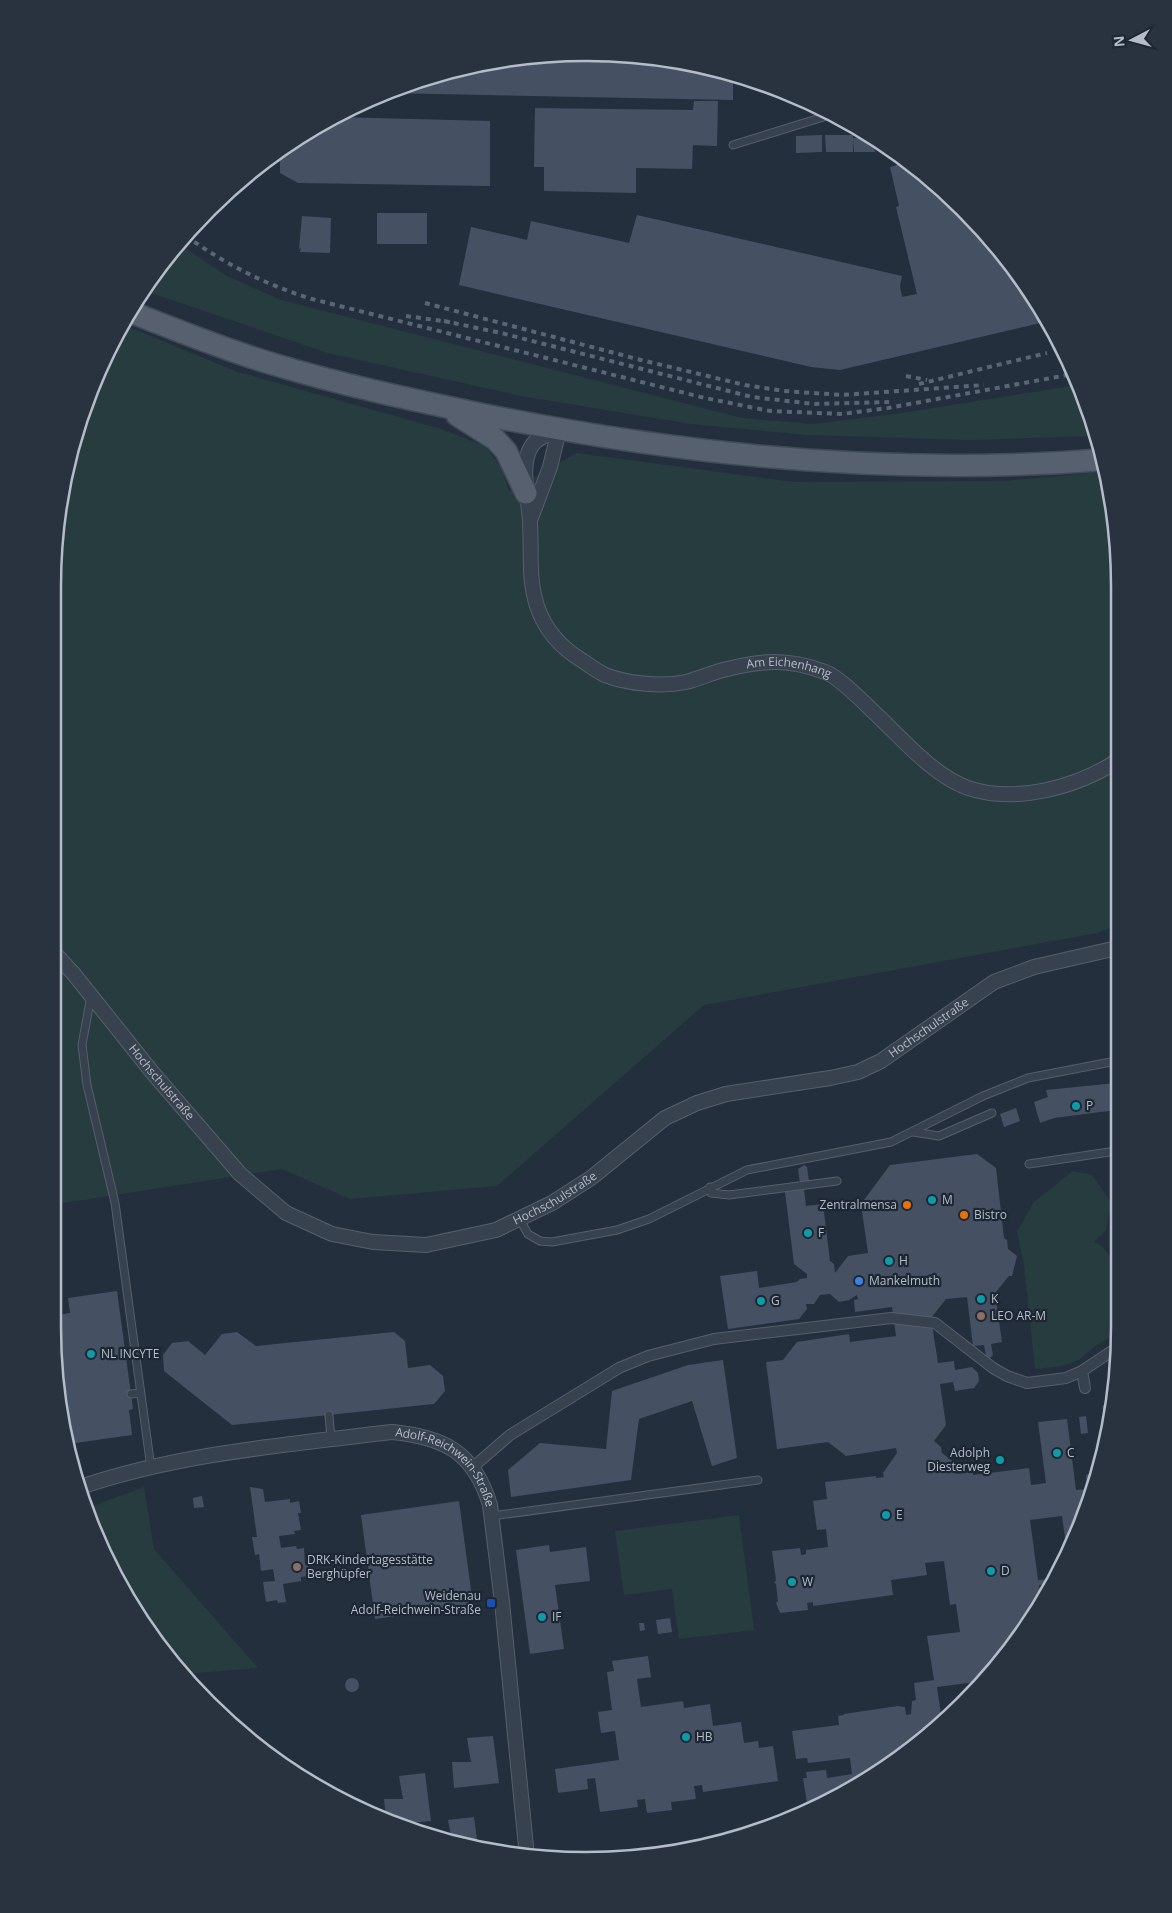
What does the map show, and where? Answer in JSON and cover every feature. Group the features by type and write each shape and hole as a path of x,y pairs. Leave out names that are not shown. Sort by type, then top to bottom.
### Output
{"main road":[{"path":"138,315 270,363 365,389 559,430 717,453 850,463 975,466 1095,460"},
{"path":"442,406 495,439 506,451 526,493"}],"street":[{"name":"Am Eichenhang","path":"559,430 536,440 529,450 526,468 526,493 531,518 529,554 533,586 537,606 544,623 554,639 578,658 606,675 642,684 685,682 722,670 759,662 792,661 828,672 937,770 968,788 1005,794 1043,790 1080,781 1111,765"},
{"name":"Am Eichenhang","path":"531,518 550,467 559,430"},
{"name":"Hochschulstraße","path":"61,961 152,1072 240,1174 286,1214 332,1234 373,1242 426,1245 496,1230 520,1220 552,1203 591,1178 665,1118 697,1103 726,1094 822,1080 858,1072 881,1061 994,982 1034,967 1111,949"},
{"path":"473,1467 510,1435 619,1368 648,1356 714,1339 890,1318 935,1323 993,1368 1007,1376 1027,1383 1066,1378 1082,1371 1110,1352"},
{"path":"1082,1371 1084,1388"},
{"name":"Adolf-Reichwein-Straße","path":"86,1485 109,1477 203,1458 392,1432 437,1439 459,1454 473,1467 486,1490 492,1516 526,1848"}],"lane":[{"path":"733,145 822,117"},
{"path":"91,995 82,1045 87,1085 114,1203 151,1468"},
{"path":"520,1220 528,1234 540,1241 552,1242 595,1236 648,1219 747,1170 807,1157 864,1149 891,1142 983,1096 1028,1078 1111,1062"},
{"path":"913,1132 939,1136 992,1114"},
{"path":"1029,1164 1111,1152"},
{"path":"710,1187 712,1193 729,1195 837,1181"},
{"path":"131,1394 141,1393"},
{"path":"329,1415 331,1440"},
{"path":"492,1516 758,1480"}],"green space":[{"path":"185,248 227,276 281,300 742,418 813,424 901,413 1071,386 1089,436 971,440 806,435 691,424 521,396 328,353 151,293"},
{"path":"130,328 238,372 441,429 485,446 501,467 509,491 577,453 794,482 1003,481 1098,472 1110,552 1111,586 1111,927 1097,933 704,1005 497,1186 350,1199 282,1169 61,1203 62,552 71,484 79,450 101,385"},
{"path":"1073,1171 1092,1175 1111,1202 1106,1230 1094,1242 1103,1247 1111,1258 1111,1337 1094,1347 1079,1360 1062,1366 1035,1369 1024,1265 1017,1232 1034,1202"},
{"path":"144,1487 154,1549 258,1668 191,1673 150,1619 132,1589 115,1559 93,1506"},
{"path":"739,1515 754,1630 679,1639 672,1589 624,1595 615,1531"}],"building":[{"path":"586,61 654,66 722,79 733,82 733,100 405,93 450,79 484,71 552,62"},
{"path":"694,101 718,101 717,146 693,145 692,169 636,168 636,193 544,191 544,167 534,167 535,108 693,110"},
{"path":"350,117 490,121 490,186 298,183 280,173 280,160"},
{"path":"822,135 822,152 796,153 796,136"},
{"path":"825,135 853,135 853,152 826,152"},
{"path":"853,138 858,138 875,148 875,152 854,152"},
{"path":"898,165 932,191 981,240 1022,294 1040,323 840,370 811,367 459,285 471,227 527,240 531,221 629,243 637,215 902,276 900,286 902,297 917,294 896,207 899,206 890,167"},
{"path":"377,213 427,213 427,244 377,244"},
{"path":"302,216 331,218 330,253 300,252"},
{"name":"P","path":"1111,1084 1111,1111 1054,1118 1040,1123 1034,1102 1048,1097 1046,1090"},
{"path":"1016,1108 1020,1121 1004,1127 1000,1114"},
{"path":"977,1154 996,1168 1004,1238 1007,1240 1008,1249 1017,1256 1012,1276 1009,1276 995,1293 1002,1342 991,1344 993,1355 990,1358 986,1356 984,1345 973,1346 967,1297 946,1299 931,1318 938,1363 954,1361 955,1370 972,1367 978,1373 979,1381 974,1388 955,1391 953,1382 940,1384 946,1425 934,1441 941,1447 942,1453 955,1463 956,1474 973,1472 973,1475 1029,1468 1031,1485 1046,1483 1038,1422 1067,1419 1076,1490 1085,1489 1065,1540 1062,1516 1030,1520 1038,1580 1045,1579 1042,1585 1039,1585 1040,1590 1022,1619 981,1673 972,1682 937,1687 941,1714 932,1722 878,1763 807,1803 803,1778 807,1778 806,1772 826,1770 827,1778 852,1774 850,1758 808,1763 807,1758 796,1759 792,1731 839,1725 838,1716 844,1714 898,1706 905,1707 906,1715 911,1714 912,1701 916,1700 914,1683 934,1680 927,1636 960,1632 956,1604 950,1605 944,1561 925,1563 927,1575 891,1580 893,1595 813,1606 813,1602 807,1603 808,1610 780,1613 776,1603 778,1601 776,1584 774,1583 776,1580 772,1551 800,1548 801,1555 806,1554 806,1550 828,1547 826,1529 817,1530 813,1501 827,1499 825,1482 876,1476 876,1478 884,1477 883,1473 897,1453 896,1448 846,1456 828,1442 777,1449 766,1362 783,1360 797,1342 849,1334 850,1342 896,1336 892,1307 855,1312 854,1300 858,1299 857,1295 849,1300 839,1302 830,1294 820,1295 814,1304 806,1304 807,1309 799,1319 728,1329 720,1276 757,1271 759,1288 797,1282 800,1279 807,1278 807,1274 794,1264 785,1192 804,1189 806,1206 823,1204 830,1261 834,1264 835,1273 848,1256 868,1253 861,1204 890,1165"},
{"path":"804,1165 807,1167 809,1181 800,1183 798,1169"},
{"name":"NL INCYTE","path":"117,1291 133,1409 129,1410 132,1435 74,1443 62,1361 61,1314 70,1313 68,1298"},
{"path":"237,1332 256,1346 394,1332 405,1341 408,1368 430,1365 443,1376 445,1391 434,1404 232,1425 164,1371 163,1355 172,1343 188,1341 205,1355 222,1334"},
{"path":"723,1360 737,1458 712,1466 692,1401 639,1419 631,1480 511,1497 508,1470 540,1443 606,1449 612,1391 688,1365"},
{"path":"1086,1416 1088,1433 1081,1434 1079,1417"},
{"path":"1090,1473 1087,1484 1086,1475"},
{"path":"250,1487 263,1489 265,1502 290,1499 290,1503 299,1501 301,1513 298,1513 301,1530 294,1531 295,1534 279,1536 281,1548 296,1546 297,1549 304,1548 305,1565 308,1564 310,1576 301,1577 301,1581 283,1584 286,1602 278,1603 277,1600 266,1602 263,1582 275,1581 273,1569 261,1571 259,1554 255,1555 252,1537 257,1537"},
{"path":"202,1496 204,1507 194,1508 193,1498"},
{"path":"459,1501 473,1605 375,1619 361,1515"},
{"name":"IF","path":"549,1545 550,1552 586,1547 590,1581 555,1585 564,1649 530,1654 516,1550"},
{"path":"670,1618 672,1632 658,1634 656,1620"},
{"path":"639,1623 644,1623 645,1630 640,1631"},
{"name":"HB","path":"648,1656 651,1677 637,1679 641,1707 683,1701 684,1708 710,1704 713,1726 741,1722 744,1743 758,1741 759,1748 773,1746 778,1781 703,1792 702,1785 694,1786 696,1799 671,1802 672,1810 647,1813 645,1799 637,1800 638,1807 600,1812 595,1778 587,1779 588,1789 558,1793 555,1769 619,1760 615,1731 601,1733 598,1712 612,1710 607,1672 614,1671 612,1661"},
{"path":"352,1678 357,1680 359,1685 357,1690 352,1692 347,1690 345,1685 347,1680"},
{"path":"493,1736 499,1783 454,1788 452,1762 471,1762 467,1738"},
{"path":"425,1773 431,1821 413,1823 385,1812 384,1799 403,1799 399,1776"},
{"path":"474,1817 477,1840 451,1834 448,1820"}],"railway":[{"path":"191,240 246,273 312,299 705,398 770,411 842,414 888,408 1067,375"},
{"path":"425,303 641,360 745,385 784,391 842,395 984,385"},
{"path":"406,316 450,322"},
{"path":"444,321 501,333 752,397 814,404 889,402"},
{"path":"919,384 1047,353"},
{"path":"906,376 927,380"}],"place":[{"name":"P","path":"1076,1106"},
{"name":"M","path":"932,1200"},
{"name":"Zentralmensa","path":"907,1205"},
{"name":"Bistro","path":"964,1215"},
{"name":"F","path":"808,1233"},
{"name":"H","path":"889,1261"},
{"name":"Mankelmuth","path":"859,1281"},
{"name":"K","path":"981,1299"},
{"name":"G","path":"761,1301"},
{"name":"LEO AR-M","path":"981,1316"},
{"name":"NL INCYTE","path":"91,1354"},
{"name":"C","path":"1057,1453"},
{"name":"Adolph Diesterweg","path":"1000,1460"},
{"name":"E","path":"886,1515"},
{"name":"DRK-Kindertagesstätte Berghüpfer","path":"297,1567"},
{"name":"D","path":"991,1571"},
{"name":"W","path":"792,1582"},
{"name":"Weidenau Adolf-Reichwein-Straße","path":"491,1603"},
{"name":"IF","path":"542,1617"},
{"name":"HB","path":"686,1737"}]}
